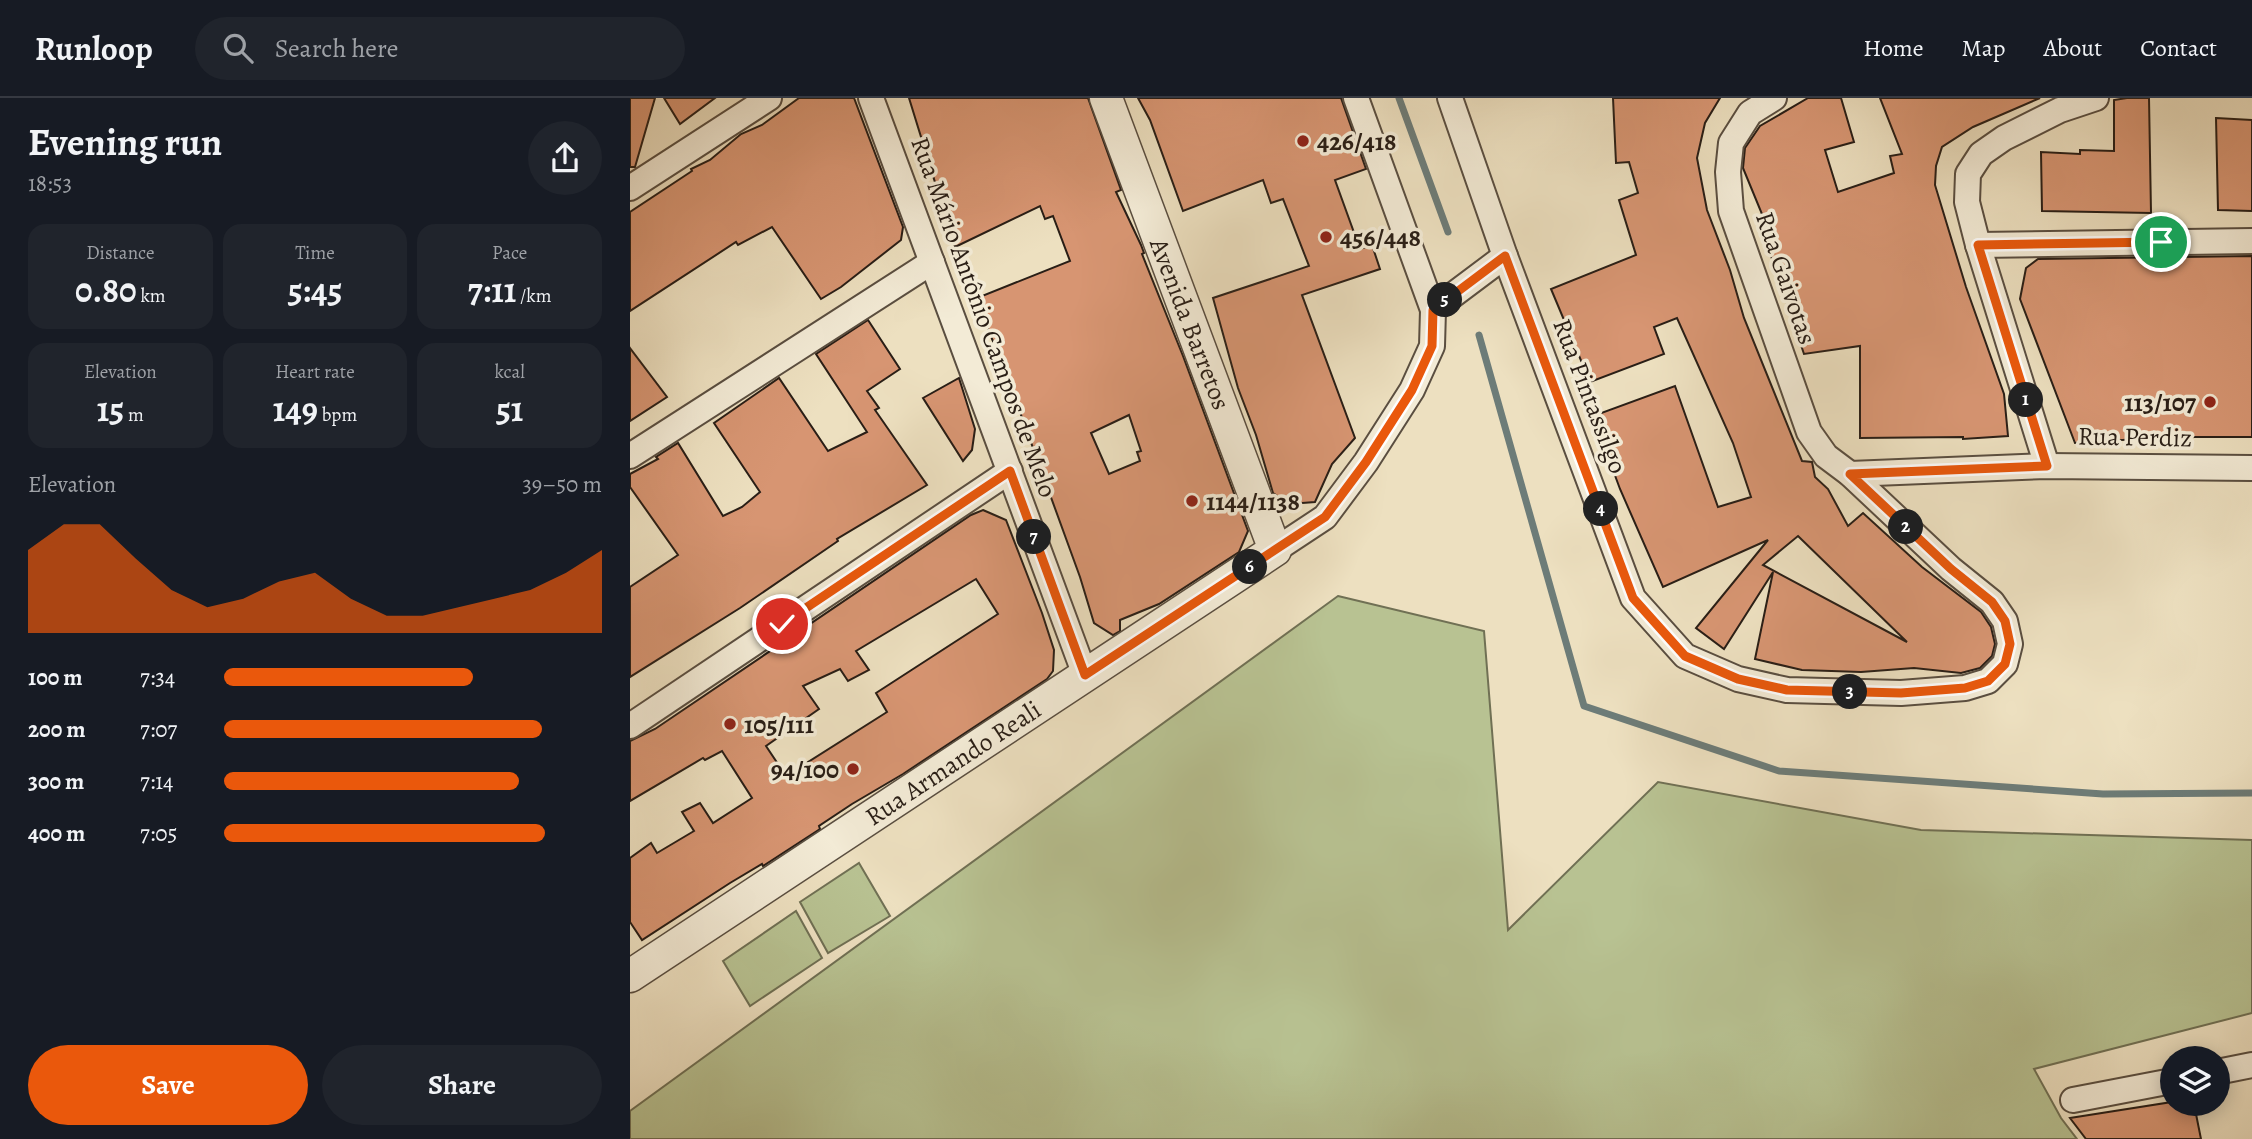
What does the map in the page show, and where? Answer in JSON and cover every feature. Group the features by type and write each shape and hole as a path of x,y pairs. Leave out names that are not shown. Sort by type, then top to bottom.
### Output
{"street":[{"path":"630,188 769,98"},
{"name":"Rua Mário Antônio Campos de Melo","path":"871,98 1085,675"},
{"name":"Avenida Barretos","path":"1106,98 1275,550"},
{"path":"1275,550 1325,517 1366,462 1412,390 1432,346 1433,310 1356,98"},
{"name":"Rua Pintassilgo","path":"1450,98 1505,256 1633,598 1685,656 1738,679 1787,690 1901,693 1965,688 1988,681 2005,664 2010,644 2005,621 1992,602 1951,569 1850,474"},
{"name":"Rua Gaivotas","path":"1774,98 1750,113 1731,143 1728,172 1731,211 1809,432 1826,456 1850,474"},
{"path":"2047,466 1978,245 1967,202 1968,174 1980,154 2004,138 2060,110 2096,98"},
{"path":"1978,245 2252,241"},
{"path":"1433,310 1505,256"},
{"path":"630,456 932,262"},
{"name":"Rua Perdiz","path":"1850,474 2047,466 2252,468"},
{"path":"630,726 1010,471"},
{"name":"Rua Armando Reali","path":"630,976 1275,550"},
{"path":"2230,1069 2252,1065"},
{"path":"2073,1100 2160,1083"}],"green space":[{"path":"1338,596 1484,631 1508,930 1658,782 1921,830 2252,840 2252,1013 2034,1069 2061,1118 2077,1139 630,1139 630,1111"},
{"path":"859,863 890,916 828,953 800,902"},
{"path":"796,911 822,958 750,1006 723,961"}],"building":[{"path":"630,98 655,98 635,167 630,167"},
{"path":"664,98 715,98 680,124"},
{"path":"799,98 854,98 903,227 901,240 841,287 821,299 772,227 738,245 736,242 630,311 630,212 692,171 691,169 710,160 741,134 762,125"},
{"path":"909,98 1088,98 1121,190 1116,192 1141,245 1142,254 1248,531 1239,552 1159,604 1120,620 1120,631 1113,635 1094,623 1009,382 1012,381 992,339 977,298 1070,261 1053,216 1045,219 1040,206 955,247","holes":["1129,415 1141,451 1137,452 1140,461 1109,474 1091,433"]},
{"path":"1138,98 1341,98 1366,169 1335,180 1360,249 1372,245 1380,269 1302,295 1355,438 1332,464 1315,502 1289,504 1273,493 1256,435 1238,388 1213,298 1309,266 1283,199 1271,203 1263,180 1183,211 1150,120"},
{"path":"1613,98 1720,98 1705,123 1697,158 1707,210 1730,270 1744,318 1802,461 1812,462 1815,477 1828,489 1848,526 1863,513 1922,567 1981,612 1991,627 1995,644 1992,656 1980,668 1961,673 1914,668 1861,672 1802,670 1755,659 1773,572 1724,649 1696,628 1768,540 1663,587 1620,489 1593,416 1675,386 1718,507 1751,497 1733,443 1677,318 1654,327 1664,354 1590,382 1551,289 1636,255 1619,200 1638,193 1629,162 1616,163","holes":["1798,536 1907,642 1763,565"]},
{"path":"1808,98 1841,98 1854,142 1825,150 1838,192 1894,173 1890,156 1902,154 1880,98 2040,98 1973,127 1942,147 1936,166 1935,185 1966,287 2004,394 2008,436 1963,439 1860,438 1860,346 1804,354 1769,250 1776,248 1743,168 1745,148 1760,126"},
{"path":"2149,98 2151,213 2042,211 2041,152 2080,154 2080,150 2114,151 2114,100"},
{"path":"2216,118 2252,120 2252,211 2218,210"},
{"path":"2252,256 2252,437 2194,437 2138,443 2137,439 2075,443 2020,299 2026,268 2038,259"},
{"path":"868,320 900,369 867,391 879,408 875,410 927,485 837,539 838,541 740,608 630,677 630,587 678,555 630,487 630,474 658,459 656,457 678,443 723,516 742,507 760,492 714,423 779,378 828,451 867,432 816,354"},
{"path":"630,348 667,397 630,421"},
{"path":"959,378 975,429 972,450 963,461 923,398"},
{"path":"983,510 1006,520 1054,650 1053,671 1047,679 903,774 852,804 819,826 820,829 763,866 762,864 730,883 642,940 630,922 630,858 651,843 657,853 694,831 682,812 700,803 713,823 752,798 722,751 705,760 703,758 630,801 630,741 655,729 971,515","holes":["976,579 998,614 876,693 887,712 786,776 766,746 819,709 803,686 840,669 848,681 869,670 856,651"]},
{"path":"2160,1104 2160,1116 2196,1116 2201,1139 2086,1139 2070,1118"}],"waterway":[{"path":"1399,98 1448,232"},
{"path":"1479,335 1584,706 1779,771 2103,794 2252,793"}],"place":[{"name":"426/418","path":"1303,141"},
{"name":"456/448","path":"1326,237"},
{"name":"113/107","path":"2210,402"},
{"name":"1144/1138","path":"1192,501"},
{"name":"105/111","path":"730,724"},
{"name":"94/100","path":"853,769"}],"route":[{"path":"782,624 1010,471 1085,675 1325,517 1366,462 1412,390 1432,346 1433,310 1505,256 1633,598 1685,656 1738,679 1787,690 1901,693 1965,688 1988,681 2005,664 2010,644 2005,621 1992,602 1951,569 1850,474 2047,466 1978,245 2161,242"}]}
